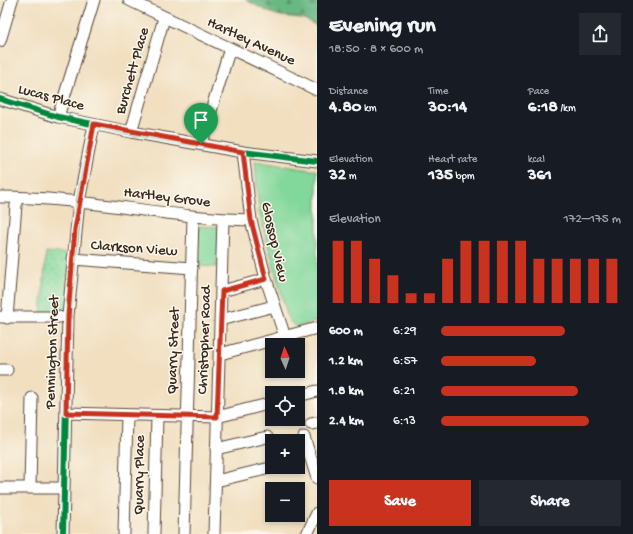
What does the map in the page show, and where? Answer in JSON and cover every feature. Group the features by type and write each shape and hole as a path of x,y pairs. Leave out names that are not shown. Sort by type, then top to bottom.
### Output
{"street":[{"path":"0,41 4,10 12,0"},
{"path":"58,117 94,0"},
{"name":"Hartley Avenue","path":"129,0 317,90"},
{"name":"Burchett Place","path":"131,132 164,18"},
{"path":"201,144 230,48"},
{"name":"Lucas Place","path":"0,99 58,117 131,132 243,152 317,161"},
{"name":"Pennington Street","path":"63,534 68,316 79,201 94,124"},
{"name":"Glossop View","path":"243,152 251,220 266,279 285,337"},
{"name":"Hartley Grove","path":"0,197 79,201 193,217 223,220 251,220"},
{"path":"16,205 5,284 3,317 59,317"},
{"name":"Quarry Street","path":"184,534 193,217"},
{"name":"Christopher Road","path":"214,534 223,220"},
{"name":"Clarkson View","path":"73,259 192,268"},
{"path":"222,291 266,279"},
{"path":"220,320 274,306"},
{"path":"220,354 317,328"},
{"path":"305,394 317,391"},
{"path":"30,488 32,398"},
{"path":"66,413 217,417 265,405"},
{"path":"124,534 127,415"},
{"name":"Quarry Place","path":"154,534 157,416"},
{"path":"216,449 265,438"},
{"path":"305,440 317,478"},
{"path":"216,481 265,469"},
{"path":"0,488 64,488"},
{"path":"307,534 317,512"}],"green space":[{"path":"246,0 317,0 317,27 313,23 304,19 281,16 272,13"},
{"path":"255,161 317,170 317,321 295,327 288,319 259,212"},
{"path":"199,226 219,227 217,267 197,266"},
{"path":"46,252 74,254 68,316 41,318"}],"cycle path":[{"path":"0,99 58,117 131,132 243,152 317,161"},
{"path":"63,534 68,316 79,201 94,125"}],"route":[{"path":"94,124 201,144 243,152 251,220 266,279 222,291 217,417 66,413 68,316 75,229 94,124"}]}
